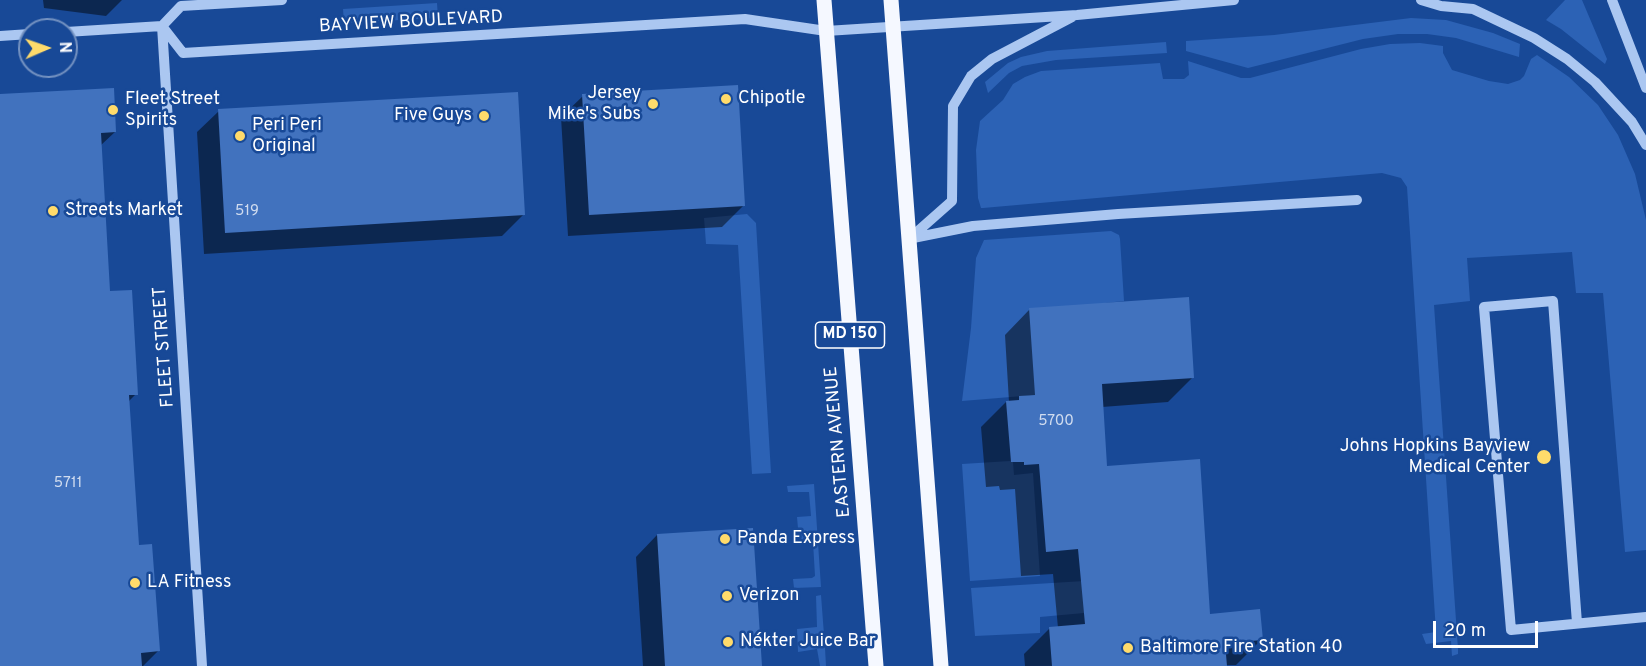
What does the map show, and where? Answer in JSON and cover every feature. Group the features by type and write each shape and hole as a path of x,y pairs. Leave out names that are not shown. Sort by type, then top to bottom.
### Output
{"main road":[{"name":"EASTERN AVENUE","path":"824,0 876,666"},
{"path":"891,0 940,666"}],"street":[{"path":"78,31 162,26 181,6 282,0"},
{"name":"BAYVIEW BOULEVARD","path":"162,26 183,53 745,19 826,31 1077,15 1234,0"},
{"path":"1421,0 1441,6 1473,9 1534,38 1568,59 1595,82 1632,122 1646,145"},
{"path":"1612,0 1646,88"},
{"path":"908,239 952,201 953,106 971,76 992,59 1077,15"},
{"name":"FLEET STREET","path":"162,26 202,666"},
{"path":"0,36 18,35"},
{"path":"908,239 973,226 1107,215 1357,200"},
{"path":"1577,623 1553,302 1484,308 1511,630 1646,617"}],"shaded area":[{"path":"1565,0 1582,0 1607,59 1605,64 1546,20"},
{"path":"437,3 438,18 344,23 343,9"},
{"path":"1411,18 1446,20 1493,33 1520,44 1519,57 1456,38 1427,34 1398,34 1363,39 1248,68 1186,51 1186,41 1274,35"},
{"path":"1166,42 1167,53 1056,60 1022,66 1009,73 988,93 985,82 1008,63 1021,57 1047,51"},
{"path":"1420,43 1443,46 1443,53 1452,70 1489,81 1508,84 1520,80 1531,59 1537,55 1569,77 1598,105 1618,135 1635,174 1646,220 1646,550 1625,552 1603,293 1576,293 1572,252 1467,258 1470,301 1434,305 1458,649 1458,654 1452,656 1451,641 1426,644 1422,634 1436,632 1407,187 1401,178 1382,173 983,208 978,198 976,150 980,121 1003,100 1013,84 1041,71 1160,63 1163,79 1184,79 1189,75 1188,61 1241,78 1250,78 1361,49 1390,44"},
{"path":"747,214 756,223 771,473 752,474 738,245 706,244 704,218"},
{"path":"1111,231 1119,235 1120,239 1124,301 1105,303 1035,395 962,401 971,328 976,258 984,240"},
{"path":"1013,462 1014,475 1033,473 1040,576 970,581 962,464"},
{"path":"814,484 821,587 794,588 793,579 815,576 813,542 799,540 797,517 811,516 809,492 788,492 787,486"},
{"path":"1165,576 1194,603 1040,617 1040,633 975,636 971,588"},
{"path":"821,595 826,666 820,666 817,649 798,652 797,629 817,627 816,596"}],"building":[{"path":"738,85 745,206 589,215 582,94"},
{"path":"114,88 116,132 101,133 110,291 132,290 138,395 129,395 139,545 152,544 160,651 141,653 142,666 0,666 0,94"},
{"path":"518,92 525,215 225,233 218,109"},
{"path":"1189,297 1194,378 1102,384 1107,466 1200,459 1210,614 1260,609 1263,640 1225,643 1227,666 1052,666 1049,627 1085,624 1078,549 1046,552 1039,464 1024,465 1024,462 1011,462 1006,401 1019,400 1019,396 1035,395 1029,308"},
{"path":"753,528 762,666 665,666 657,534"}],"place":[{"name":"Chipotle","path":"726,99"},
{"name":"Jersey Mike's Subs","path":"653,104"},
{"name":"Fleet Street Spirits","path":"113,110"},
{"name":"Five Guys","path":"484,116"},
{"name":"Peri Peri Original","path":"240,136"},
{"name":"Streets Market","path":"53,211"},
{"name":"Johns Hopkins Bayview Medical Center","path":"1544,457"},
{"name":"Panda Express","path":"725,539"},
{"name":"LA Fitness","path":"135,583"},
{"name":"Verizon","path":"727,596"},
{"name":"Nékter Juice Bar","path":"728,642"},
{"name":"Baltimore Fire Station 40","path":"1128,648"}]}
